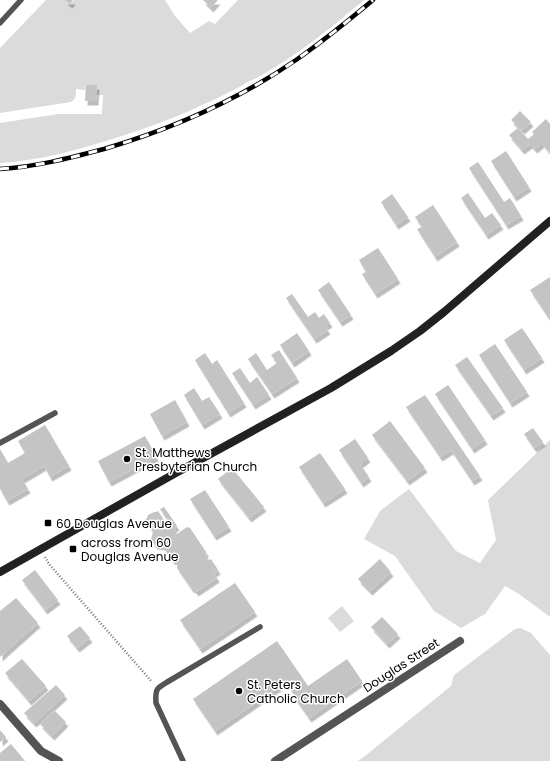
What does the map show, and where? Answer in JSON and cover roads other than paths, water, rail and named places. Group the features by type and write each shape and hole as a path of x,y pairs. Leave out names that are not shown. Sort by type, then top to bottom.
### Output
{"street":[{"path":"0,572 174,474 332,388 391,351 444,312 550,221"},
{"name":"Douglas Street","path":"274,761 460,641"},
{"path":"0,704 41,751 59,761"}],"lane":[{"path":"0,23 21,0"},
{"path":"0,443 55,413"},
{"path":"183,761 156,703 155,694 158,689 169,681 260,627"}],"railway":[{"path":"0,169 39,164 104,149 155,132 204,112 251,88 296,60 316,46 373,0"}],"place":[{"name":"St. Matthews Presbyterian Church","path":"127,459"},
{"name":"60 Douglas Avenue","path":"48,523"},
{"name":"across from 60 Douglas Avenue","path":"73,549"},
{"name":"St. Peters Catholic Church","path":"239,691"}]}
